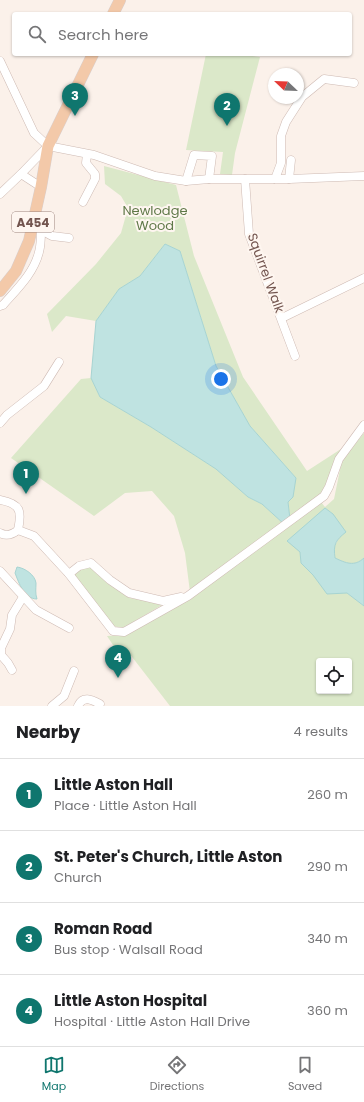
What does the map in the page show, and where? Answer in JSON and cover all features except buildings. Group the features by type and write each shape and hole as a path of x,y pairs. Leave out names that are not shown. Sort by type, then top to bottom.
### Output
{"main road":[{"path":"114,12 120,0"},
{"name":"A454","path":"0,290 16,271 29,241 37,228 40,187 48,146 92,56"}],"street":[{"path":"0,61 34,133 48,146 88,154 155,176 186,181 209,179 289,179 364,176"},
{"path":"275,179 281,163 281,136 286,122 302,97 324,79 354,83"},
{"path":"0,194 22,174 48,146"},
{"path":"83,202 95,179 95,174 86,163 88,154"},
{"path":"186,181 194,155 212,156 209,179"},
{"path":"289,179 291,160"},
{"path":"22,174 40,187"},
{"name":"Squirrel Walk","path":"245,179 249,234 282,318 295,356"},
{"path":"37,228 52,236 69,238"},
{"path":"0,306 3,305 33,268 40,251 37,228"},
{"name":"Squirrel Walk","path":"282,318 364,278"},
{"path":"0,423 7,415 44,386 59,362"},
{"path":"18,530 34,536 69,574 113,631 124,632 188,596 324,496 339,459 364,425"},
{"path":"0,500 17,507 21,514 18,530 12,534 4,535 0,533"},
{"path":"69,574 79,566 91,563 110,580 129,593 162,601 188,596"},
{"path":"0,571 36,610 69,628"},
{"path":"12,670 1,655 1,648 10,629 12,615 23,597"},
{"path":"52,706 64,696 74,671"},
{"path":"78,706 83,700 86,699 100,704"}],"green space":[{"path":"206,56 260,57 235,153 232,175 220,174 223,152 186,150"},
{"name":"Newlodge Wood","path":"104,166 176,185 194,256 243,377 307,471 341,449 322,494 290,519 288,502 296,478 250,426 216,366 180,251 165,244 140,276 119,289 96,321 66,316 52,332 47,314 96,264 121,233 128,208 121,196 105,184"},
{"path":"91,378 100,397 151,427 216,469 248,497 262,504 284,524 190,592 185,553 174,516 152,491 125,493 94,516 11,458 81,379"},
{"path":"364,433 364,558 357,562 346,563 335,558 334,547 339,538 300,552 301,563 313,575 347,593 364,606 364,706 170,706 129,653 115,648 107,636 124,635 321,502 325,507 334,499 342,460"},
{"path":"92,566 111,585 130,598 161,603 162,605 123,628 113,626 73,574 84,567"}],"water":[{"path":"165,244 180,251 216,366 250,426 296,478 293,497 288,502 290,519 284,524 262,504 248,497 216,469 151,427 100,397 91,378 96,321 119,289 140,276"},
{"path":"325,508 333,514 346,532 336,543 334,549 335,558 346,563 353,563 364,558 364,606 347,593 327,594 313,575 301,563 300,552 287,541"},
{"path":"17,567 26,570 34,577 37,599 32,598 23,590 15,573"}],"place":[{"name":"Roman Road","path":"75,116"},
{"name":"St. Peter's Church, Little Aston","path":"227,126"},
{"name":"Little Aston Hall","path":"26,494"},
{"name":"Little Aston Hospital","path":"118,678"}]}
